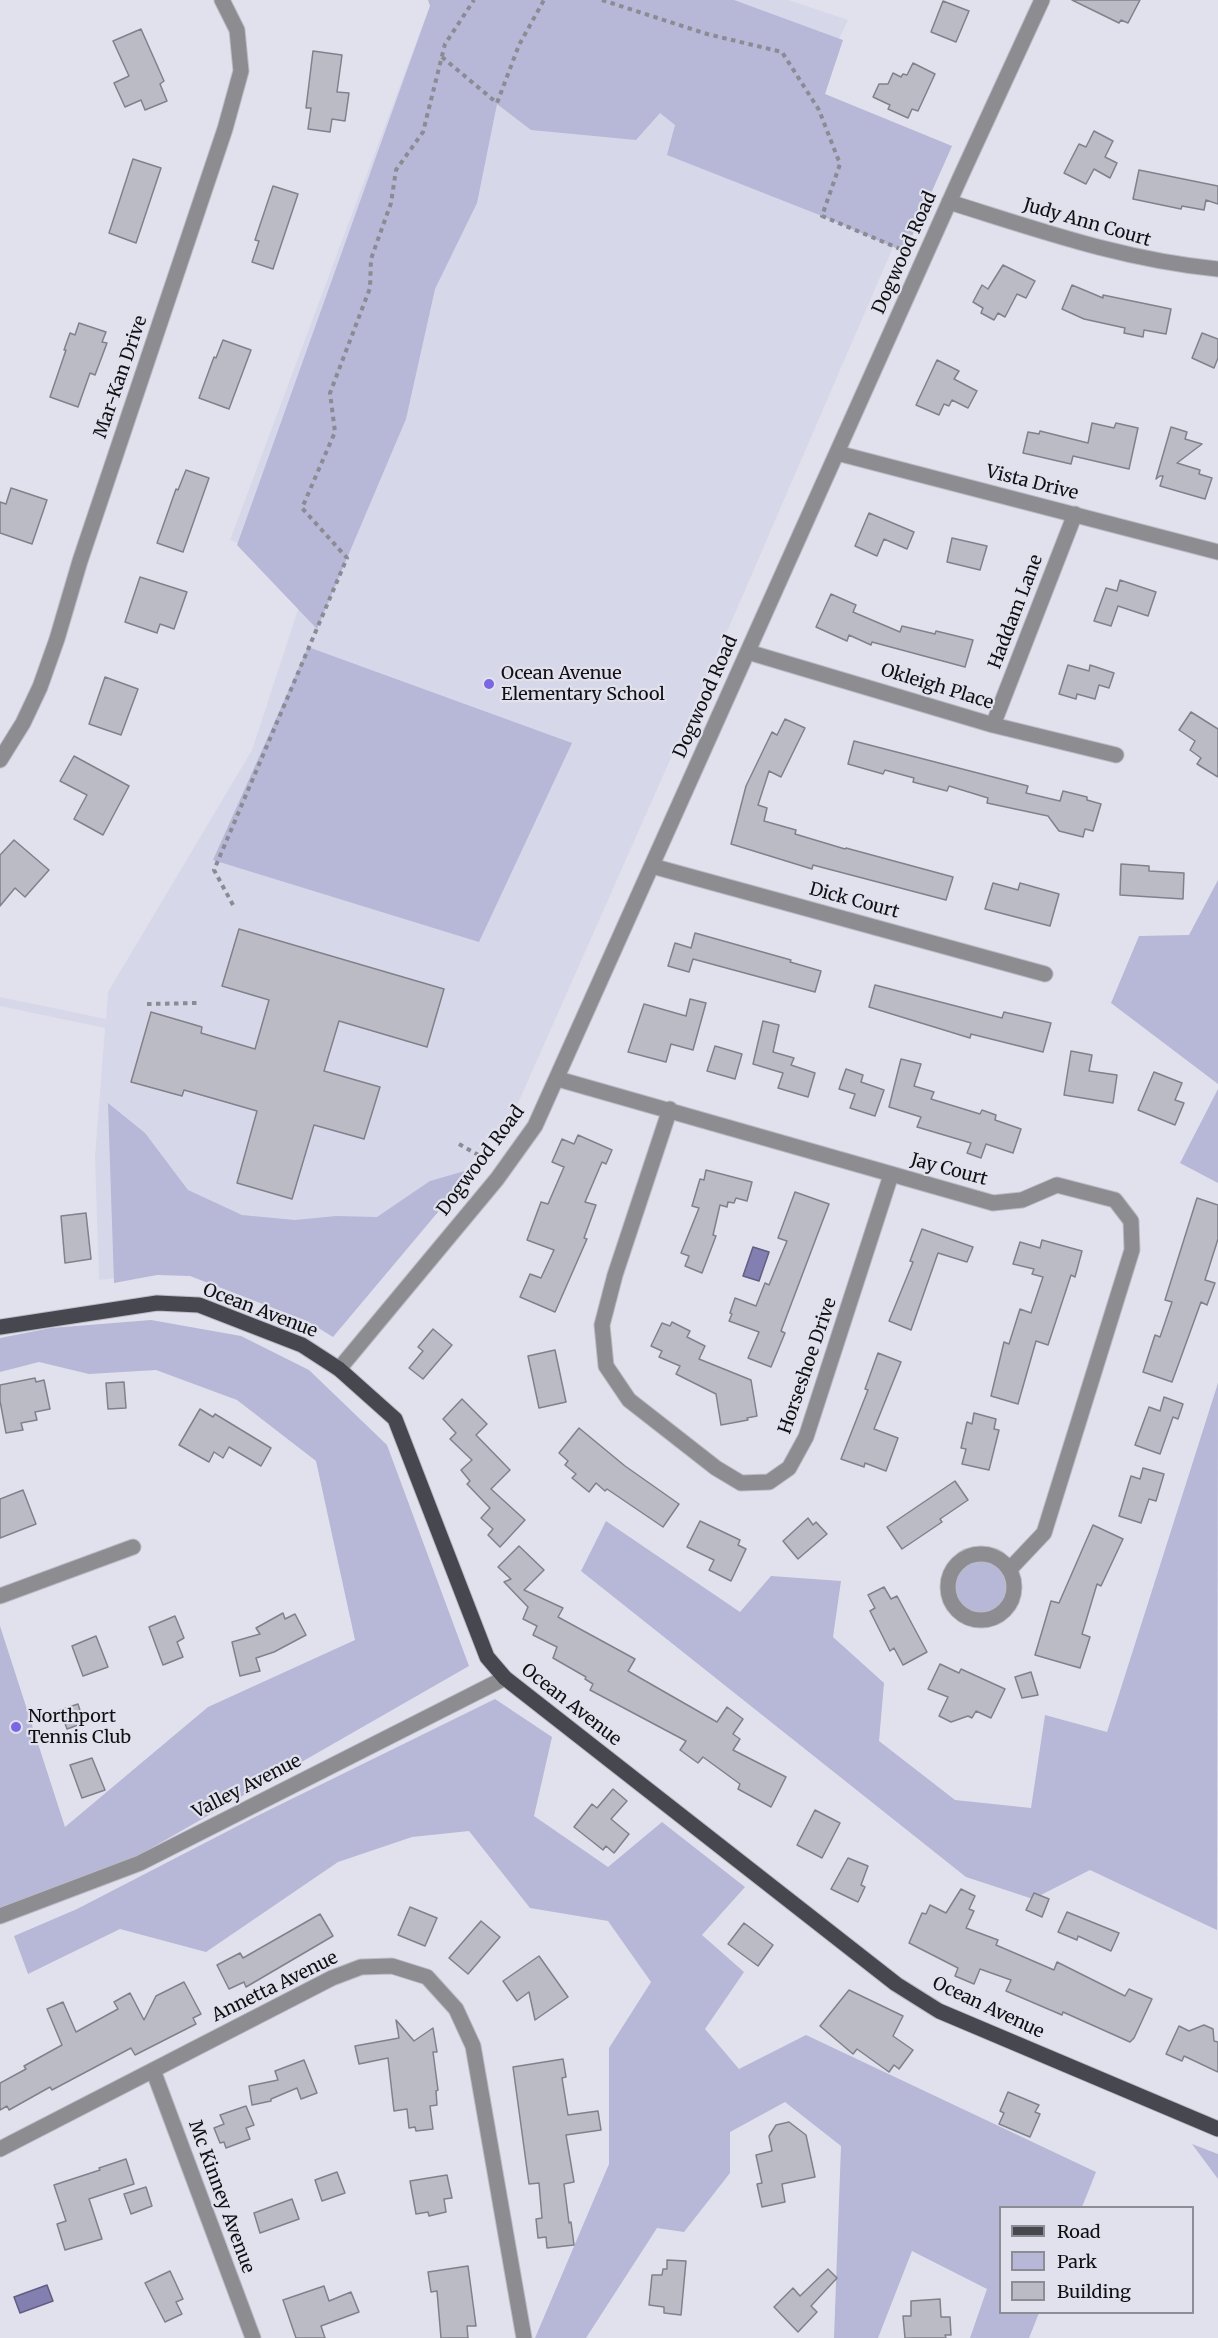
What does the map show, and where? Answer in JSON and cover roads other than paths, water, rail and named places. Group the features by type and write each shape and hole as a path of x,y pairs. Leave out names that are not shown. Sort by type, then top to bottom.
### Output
{"main road":[{"name":"Ocean Avenue","path":"0,1327 157,1304 199,1305 302,1345 339,1369 395,1419 487,1657 505,1678 896,1983 930,2006 1218,2129"}],"street":[{"name":"Mar-Kan Drive","path":"0,760 23,723 40,687 57,639 83,550 225,129 241,71 237,30 222,0"},
{"name":"Dogwood Road","path":"339,1369 497,1179 535,1126 949,202 1042,0"},
{"name":"Judy Ann Court","path":"949,202 1120,254 1170,265 1218,269"},
{"name":"Vista Drive","path":"837,453 1218,552"},
{"name":"Haddam Lane","path":"993,725 1075,514"},
{"name":"Okleigh Place","path":"748,652 993,725 1116,755"},
{"name":"Dick Court","path":"652,866 1045,974"},
{"name":"Jay Court","path":"558,1079 670,1109 993,1203 1022,1200 1057,1185 1115,1200 1131,1221 1132,1250 1044,1533 1009,1570"},
{"name":"Horseshoe Drive","path":"670,1109 615,1275 602,1325 606,1366 629,1400 716,1468 741,1483 769,1482 789,1468 806,1437 891,1175"},
{"path":"0,1596 133,1547"},
{"path":"984,1554 1003,1562 1009,1570 1014,1592 1003,1612 993,1618 971,1619 953,1605 948,1585 956,1566 964,1559 984,1554"},
{"name":"Valley Avenue","path":"0,1916 140,1863 505,1678"},
{"name":"Annetta Avenue","path":"0,2149 332,1978 361,1967 392,1966 427,1977 456,2009 473,2046 524,2338"},
{"name":"Mc Kinney Avenue","path":"153,2070 253,2338"}],"place":[{"name":"Ocean Avenue Elementary School","path":"489,684"},
{"name":"Northport Tennis Club","path":"16,1727"}]}
